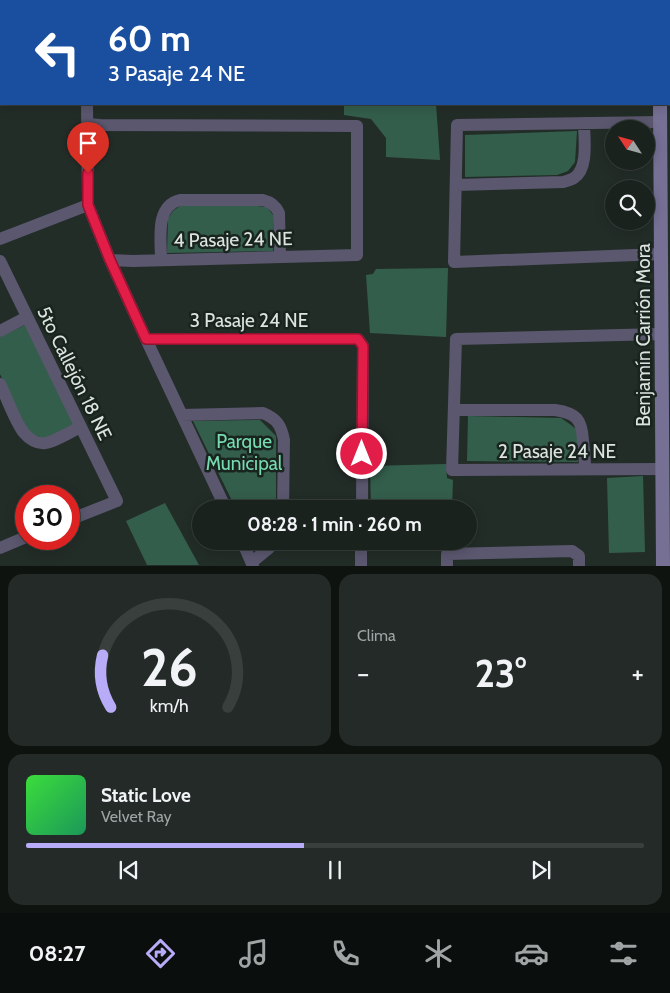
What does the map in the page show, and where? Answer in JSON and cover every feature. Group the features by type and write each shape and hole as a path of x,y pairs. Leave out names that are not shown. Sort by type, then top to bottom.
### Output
{"main road":[{"name":"Benjamín Carrión Mora","path":"660,105 665,195 661,254 663,566"},
{"path":"660,124 667,135 667,162 670,168"}],"street":[{"path":"87,105 88,205 110,260 222,500"},
{"path":"456,185 563,182 573,179 580,172 583,164 584,123"},
{"path":"660,124 584,123 457,126 454,262 661,254"},
{"name":"4 Pasaje 24 NE","path":"88,124 357,126 357,255 110,260"},
{"path":"161,260 163,214 168,206 180,200 268,201 280,213 280,258"},
{"path":"0,239 88,205"},
{"name":"5to Callejón 18 NE","path":"0,261 117,501 80,516"},
{"path":"0,331 28,317"},
{"path":"585,469 582,427 572,414 555,410 454,410 456,339 662,334"},
{"name":"3 Pasaje 24 NE","path":"146,339 358,339 363,346 362,500"},
{"path":"0,384 21,428 31,440 46,444 80,427"},
{"name":"2 Pasaje 24 NE","path":"454,410 452,470 662,469"},
{"path":"182,414 263,413 276,421 282,428 284,440 283,500"},
{"path":"0,548 15,542"},
{"path":"246,550 253,564 267,550"},
{"path":"361,566 362,550"},
{"path":"447,560 572,550 579,556 579,566"}],"green space":[{"path":"344,105 436,105 440,160 386,157 386,138 371,119 344,115"},
{"path":"577,131 575,162 568,171 557,175 465,177 465,135"},
{"path":"180,206 267,207 273,215 273,251 167,253 168,219 173,211"},
{"path":"448,268 446,337 370,333 366,275 373,274 376,269"},
{"path":"25,325 75,425 45,439 26,432 0,374 0,337"},
{"path":"468,416 561,418 577,430 578,462 467,461"},
{"name":"Parque Municipal","path":"260,420 276,436 276,500 232,500 193,421"},
{"path":"446,464 447,478 453,480 452,500 371,500 370,466"},
{"path":"643,476 645,552 609,553 607,478"},
{"name":"Parque Municipal","path":"165,503 199,565 147,565 126,521"}],"route":[{"path":"88,173 88,205 110,260 146,339 358,339 361,342 363,346 362,454"}]}
